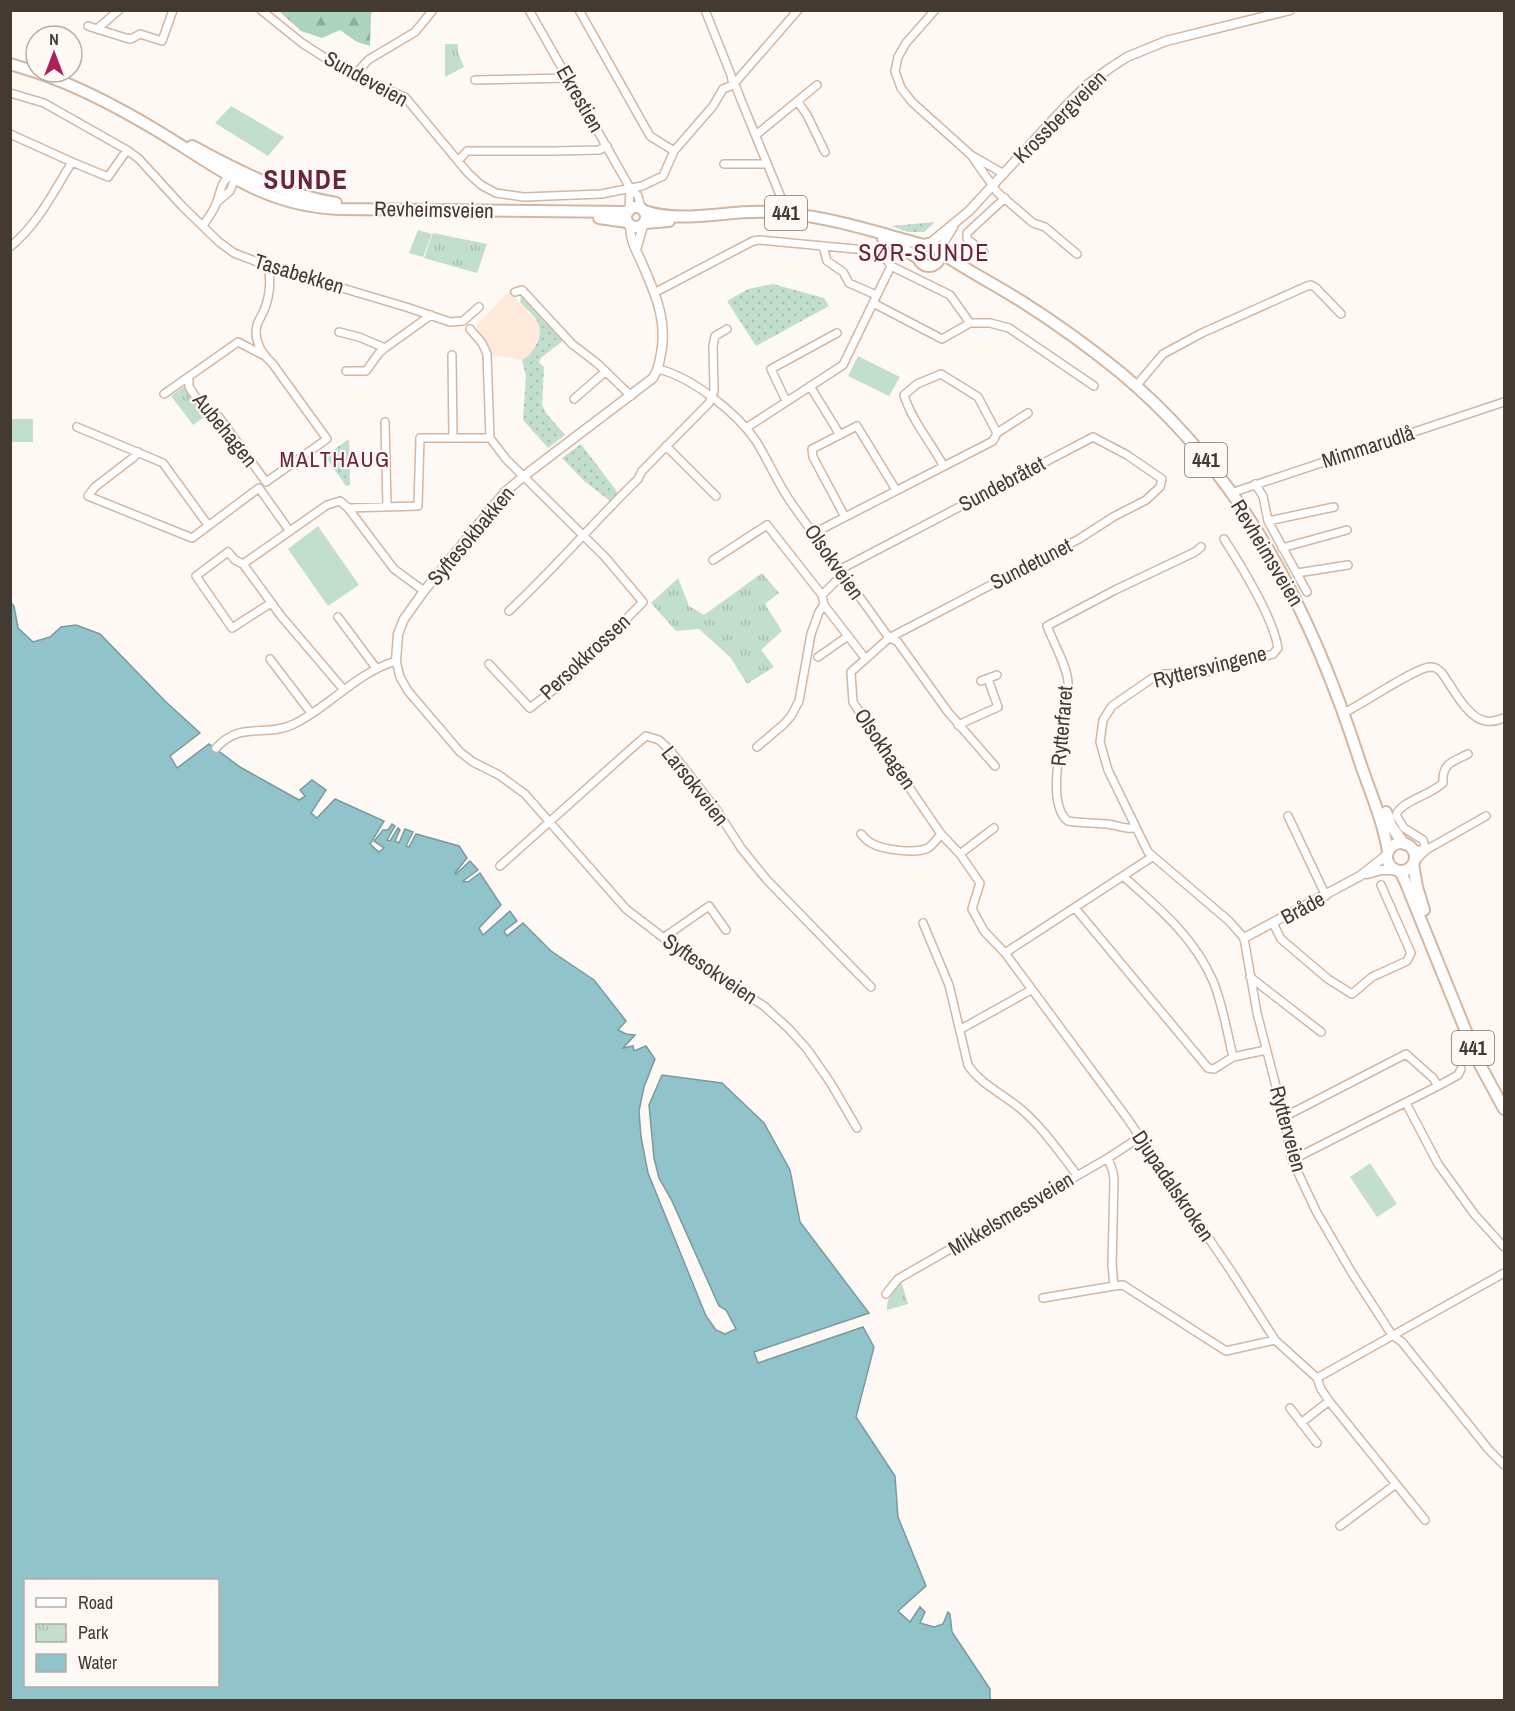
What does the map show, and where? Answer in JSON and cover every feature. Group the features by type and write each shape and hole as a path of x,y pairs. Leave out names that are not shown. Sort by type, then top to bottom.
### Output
{"main road":[{"name":"Revheimsveien","path":"65,84 156,130 264,194 298,204 327,209 506,211 628,218"},
{"name":"441","path":"934,265 926,266 918,258 896,245 862,232 823,224 782,218 644,224 636,228 628,218 635,207 662,215 765,212 807,215 926,244 939,251"},
{"path":"643,209 647,216 644,224"},
{"path":"918,258 918,251 926,244"},
{"name":"Revheimsveien","path":"939,251 1048,318 1089,347 1136,386 1192,444 1231,493 1268,546 1311,630 1391,826 1411,855 1417,887 1448,985"},
{"path":"934,265 939,261 939,251"},
{"name":"Revheimsveien","path":"934,265 975,275"},
{"name":"Revheimsveien","path":"1346,717 1383,822 1388,853"},
{"path":"1388,853 1393,846 1411,855 1407,870 1398,870"},
{"name":"441","path":"1388,853 1390,865 1398,870"},
{"name":"Revheimsveien","path":"1398,870 1406,881 1478,1060 1504,1109"}],"street":[{"path":"97,29 119,10"},
{"path":"88,26 126,38 131,39 140,34 162,41 173,10"},
{"name":"Sundeveien","path":"261,10 302,43 354,76 405,97 458,161 481,184 496,193 524,197 601,194 642,186 663,176 674,151 713,106 723,89 733,85 798,10"},
{"path":"354,76 368,60 415,32 433,10"},
{"name":"Ekrestien","path":"529,10 630,188 638,196 643,209"},
{"name":"Ekrestien","path":"579,10 648,133 674,151"},
{"path":"705,10 733,85 736,87 780,195"},
{"name":"Krossbergveien","path":"935,10 902,49 896,65 896,77 904,94 971,155 1004,174"},
{"name":"Krossbergveien","path":"926,244 955,224 1087,85 1127,57 1166,41 1290,10"},
{"path":"475,80 567,78"},
{"path":"756,135 817,85"},
{"name":"Tasabekken","path":"10,93 44,103 127,150 139,159 219,242 234,253 268,266 456,323 464,320 479,307"},
{"path":"798,102 825,152"},
{"path":"10,134 108,177 127,150"},
{"path":"458,161 467,151 599,150 607,146"},
{"name":"Krossbergveien","path":"971,155 992,187 1033,223 1045,227 1077,254"},
{"path":"11,245 20,240 31,227 72,162"},
{"path":"724,164 766,164"},
{"path":"203,226 217,202 218,195 233,176"},
{"path":"630,188 628,218 630,240 654,293 663,322 663,340 658,369"},
{"path":"984,252 967,239 967,233 1005,198"},
{"path":"636,250 644,224"},
{"name":"Krossbergveien","path":"939,251 955,224"},
{"path":"654,293 753,241 866,250 887,260 891,266 950,294 970,323"},
{"path":"822,246 827,261 843,272 849,283 942,339 970,323 1009,328 1094,386"},
{"path":"263,354 256,332 268,298 270,280 268,266"},
{"path":"746,428 841,367 891,266"},
{"path":"1136,386 1163,354 1202,333 1307,286 1317,288 1341,314"},
{"path":"515,292 522,290 572,345 588,356 631,396"},
{"path":"346,371 366,371 379,353 431,315"},
{"path":"348,508 418,506 420,438 490,438 487,354 483,343 470,329"},
{"path":"509,611 710,403 714,391 712,346 715,336 727,329"},
{"path":"339,332 385,348"},
{"path":"786,401 771,369 837,333"},
{"name":"Aubehagen","path":"164,394 238,342 263,354 327,439 266,482 219,417 205,409 197,399 189,387 189,377"},
{"path":"704,348 712,346"},
{"path":"452,355 453,438"},
{"name":"Syftesokbakken","path":"548,822 537,807 513,784 473,762 460,752 408,691 400,677 396,662 400,626 424,591 495,503 524,476 653,378 658,369"},
{"name":"Olsokveien","path":"658,369 671,372 697,386 746,428 790,501 841,573 889,638 897,641 958,725 994,766"},
{"path":"574,399 605,372"},
{"path":"943,465 907,405 904,395 917,384 941,374 978,397 997,433"},
{"path":"810,386 840,435"},
{"name":"Mimmarudlå","path":"1231,493 1504,402"},
{"path":"814,533 993,441 997,433 1028,413"},
{"path":"384,422 387,506"},
{"path":"845,517 812,449 857,426 896,490"},
{"path":"77,427 138,452 163,463 208,525 192,538 88,496 95,487 138,452"},
{"name":"Sundebråtet","path":"841,573 1093,437 1127,455 1162,479"},
{"name":"Persokkrossen","path":"489,664 530,708 566,680 643,602 636,591 583,534 506,459 490,438"},
{"path":"666,446 716,496"},
{"name":"Sundetunet","path":"889,638 1079,539 1113,517 1146,500 1160,487 1162,479"},
{"name":"Revheimsveien","path":"1255,484 1263,496 1268,521 1307,592"},
{"name":"Aubehagen","path":"208,525 259,488 290,530"},
{"path":"243,564 334,501 344,503 394,569 424,591"},
{"path":"1268,521 1334,507"},
{"path":"713,560 767,525 822,595 824,605 865,658"},
{"path":"1282,548 1347,530"},
{"name":"Ryttersvingene","path":"1224,539 1234,548 1269,620 1278,648 1273,654 1202,673 1163,674 1154,677 1112,706 1103,720 1100,742 1108,770 1152,857 1220,913 1244,938"},
{"name":"Rytterfaret","path":"1136,828 1068,821 1058,809 1056,787 1068,681 1047,626 1201,547"},
{"path":"271,603 232,628 196,576 228,552 235,560 243,564 271,603 344,690"},
{"path":"1297,573 1348,565"},
{"path":"822,595 841,573"},
{"path":"757,747 784,724 800,701 811,634 824,605"},
{"path":"338,617 376,668"},
{"path":"818,657 848,636"},
{"name":"Olsokhagen","path":"889,638 851,672 854,702 941,834 975,874"},
{"path":"270,659 311,713"},
{"path":"216,748 236,733 292,725 376,668 396,662"},
{"path":"1346,717 1413,674 1431,667 1442,673 1461,702 1476,718 1488,722 1504,718"},
{"path":"958,725 998,707 984,680 997,675"},
{"name":"Larsokveien","path":"500,866 646,736 659,740 683,764 741,848 767,880 871,987"},
{"path":"1426,850 1423,840 1404,828 1396,815 1401,807 1435,790 1443,783 1442,772 1447,765 1468,754"},
{"path":"1288,816 1326,896"},
{"path":"1411,855 1426,850 1486,816"},
{"name":"Syftesokveien","path":"548,822 626,909 691,959 764,1006 789,1029 831,1082 857,1128"},
{"path":"960,854 994,828"},
{"path":"861,834 870,843 884,848 920,850 929,848 941,834"},
{"path":"1411,855 1426,850"},
{"name":"Bråde","path":"1244,938 1360,876 1388,853"},
{"path":"1005,953 1152,857"},
{"name":"Bråde","path":"1360,876 1381,870 1398,870"},
{"name":"Djupadalskroken","path":"975,874 980,883 972,909 984,931 1005,953 1140,1137 1275,1340 1317,1378"},
{"path":"1124,877 1169,917 1200,955 1218,995 1233,1057"},
{"path":"1273,923 1281,939 1328,979 1352,994 1372,977 1403,963 1410,956 1411,952 1381,885"},
{"path":"663,938 709,906 726,930"},
{"path":"1075,908 1208,1068 1214,1069 1233,1057 1266,1050"},
{"path":"923,923 949,985 969,1065 973,1071 1024,1111 1077,1175"},
{"name":"Rytterveien","path":"1244,938 1250,977 1284,1117 1292,1160 1316,1211 1392,1335 1402,1342 1481,1441 1504,1465"},
{"path":"1250,977 1321,1032"},
{"path":"961,1029 1031,990"},
{"path":"1284,1117 1406,1054 1433,1078 1438,1086"},
{"path":"1292,1160 1438,1086 1458,1075 1461,1069"},
{"path":"1406,1103 1438,1164 1475,1215 1504,1247"},
{"name":"Mikkelsmessveien","path":"886,1294 898,1279 1108,1158 1140,1137"},
{"path":"1108,1158 1114,1180 1112,1265 1114,1286"},
{"path":"1425,1520 1329,1401 1317,1378 1504,1273"},
{"path":"1043,1298 1123,1285 1226,1352 1275,1340"},
{"path":"1301,1423 1329,1401"},
{"path":"1290,1408 1317,1443"},
{"path":"1496,1470 1504,1465"},
{"path":"1340,1526 1396,1484"}],"shaded area":[{"path":"509,291 539,324 539,334 534,350 522,360 491,355 476,326"}],"green space":[{"path":"279,11 375,11 371,13 370,46 357,42 340,30 322,38 301,31"},
{"path":"445,44 458,44 458,53 464,67 445,77"},
{"path":"231,106 284,137 268,156 215,123"},
{"path":"935,222 924,232 908,232 891,226"},
{"path":"418,230 432,234 423,257 409,253"},
{"path":"433,233 487,244 477,273 424,258"},
{"path":"773,284 824,298 829,306 756,346 727,301 748,289"},
{"path":"521,294 564,340 539,362 544,367 542,405 565,435 548,448 523,420 526,376 522,360 534,349 540,331 535,318 520,302"},
{"path":"858,356 900,377 889,396 848,376"},
{"path":"185,386 207,415 193,425 171,396"},
{"path":"10,419 33,419 33,442 11,442"},
{"path":"349,439 350,485 346,486 325,456"},
{"path":"581,444 618,493 610,501 584,481 562,458"},
{"path":"318,526 359,585 328,606 288,549"},
{"path":"762,573 779,593 765,604 782,631 761,650 774,667 747,684 730,657 699,629 676,631 651,603 678,578 689,606 704,615"},
{"path":"1370,1163 1397,1204 1377,1217 1350,1177"},
{"path":"901,1281 908,1304 887,1310 889,1298"}],"water":[{"path":"10,602 14,606 18,628 33,642 50,637 61,627 76,625 100,634 166,702 200,733 170,756 177,768 209,744 240,767 299,800 305,796 300,790 312,780 326,790 311,813 317,818 335,799 384,821 370,844 379,852 384,848 374,841 383,830 388,830 392,824 395,826 387,840 390,841 398,828 400,830 395,841 399,843 405,829 413,832 406,846 409,847 416,834 459,846 467,858 455,873 470,861 478,870 463,881 468,882 480,873 501,905 479,928 483,935 510,911 517,921 504,931 507,936 523,923 551,951 594,980 626,1021 618,1030 635,1035 623,1048 633,1046 634,1051 646,1046 655,1059 644,1087 639,1111 648,1173 706,1316 716,1330 725,1334 736,1329 726,1310 719,1306 672,1201 659,1178 654,1158 649,1105 662,1075 722,1083 764,1123 790,1170 800,1222 869,1313 754,1352 758,1363 863,1327 874,1347 856,1417 895,1476 898,1517 926,1586 898,1611 910,1622 920,1607 925,1612 920,1623 934,1627 943,1624 948,1612 952,1632 990,1689 990,1700 11,1700"}],"district":[{"name":"SUNDE","path":"306,180"},
{"name":"SØR-SUNDE","path":"924,253"},
{"name":"MALTHAUG","path":"335,459"}]}
